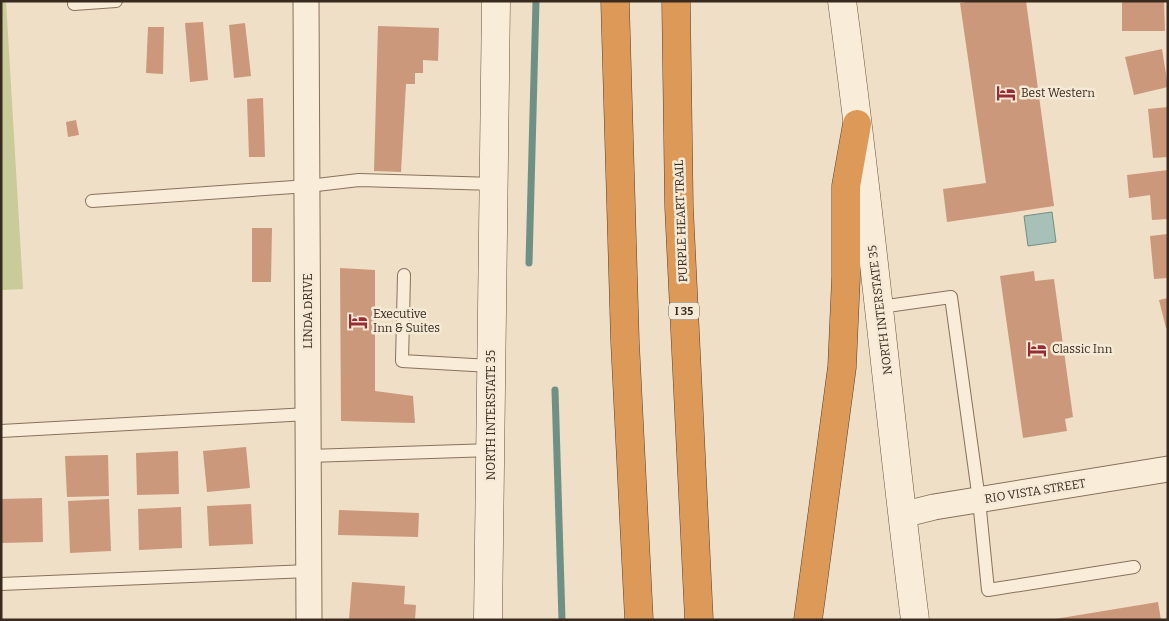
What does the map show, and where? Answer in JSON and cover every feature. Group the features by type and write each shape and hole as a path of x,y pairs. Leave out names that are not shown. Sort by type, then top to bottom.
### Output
{"highway":[{"path":"615,1 625,342 638,620"},
{"name":"PURPLE HEART TRAIL","path":"676,1 679,207 699,620"},
{"path":"808,620 842,367 846,277 846,186 857,124"}],"main road":[{"name":"NORTH INTERSTATE 35","path":"488,620 492,450 491,366 496,1"},
{"name":"NORTH INTERSTATE 35","path":"842,1 880,307 915,620"}],"street":[{"name":"LINDA DRIVE","path":"306,1 310,620"},
{"name":"RIO VISTA STREET","path":"902,515 979,500 1168,469"}],"lane":[{"path":"74,4 116,1"},
{"path":"92,200 308,186 359,180 494,184"},
{"path":"404,275 402,361 491,366"},
{"path":"880,307 951,297 979,500 988,590 1134,568"},
{"path":"1,431 308,414"},
{"path":"308,456 492,450"},
{"path":"1,584 309,571"}],"green space":[{"path":"1,1 6,1 23,289 1,290"}],"water":[{"path":"1052,212 1056,242 1028,246 1024,216"}],"building":[{"name":"Best Western","path":"974,1 1026,1 1054,206 947,222 943,189 986,183 960,3"},
{"path":"1122,1 1164,1 1165,31 1122,31"},
{"path":"203,22 208,80 190,82 185,23"},
{"path":"245,23 251,76 234,78 229,25"},
{"path":"378,26 439,28 438,61 423,60 423,73 415,73 415,84 406,84 401,172 374,171"},
{"path":"148,27 164,27 163,74 146,73"},
{"path":"1162,49 1168,87 1134,95 1125,57"},
{"path":"263,98 265,157 249,157 247,99"},
{"path":"1168,107 1168,157 1153,158 1148,109"},
{"path":"76,120 79,135 68,137 66,122"},
{"path":"1168,170 1168,219 1152,220 1150,195 1129,198 1127,175"},
{"path":"252,228 272,228 271,282 252,282"},
{"path":"1168,234 1168,278 1154,279 1150,236"},
{"name":"Executive Inn & Suites","path":"340,268 375,270 375,391 413,396 415,423 341,421"},
{"name":"Classic Inn","path":"1034,271 1035,281 1054,279 1073,417 1065,419 1067,431 1023,438 1000,276"},
{"path":"1168,298 1168,328 1166,328 1159,300"},
{"path":"246,447 250,488 207,492 203,451"},
{"path":"178,451 179,494 137,495 136,453"},
{"path":"108,455 109,496 67,497 65,456"},
{"path":"42,498 43,542 1,543 1,499"},
{"path":"109,499 111,551 70,553 68,501"},
{"path":"251,504 253,544 209,546 207,506"},
{"path":"181,507 182,548 139,550 138,509"},
{"path":"339,510 419,513 418,537 338,535"},
{"path":"352,582 405,586 404,604 416,605 415,620 349,620"},
{"path":"1158,602 1161,620 1055,620 1055,619"}],"waterway":[{"path":"529,263 536,1"},
{"path":"555,390 562,620"}],"place":[{"name":"Best Western","path":"1006,93"},
{"name":"Executive Inn & Suites","path":"358,321"},
{"name":"Classic Inn","path":"1037,349"}]}
